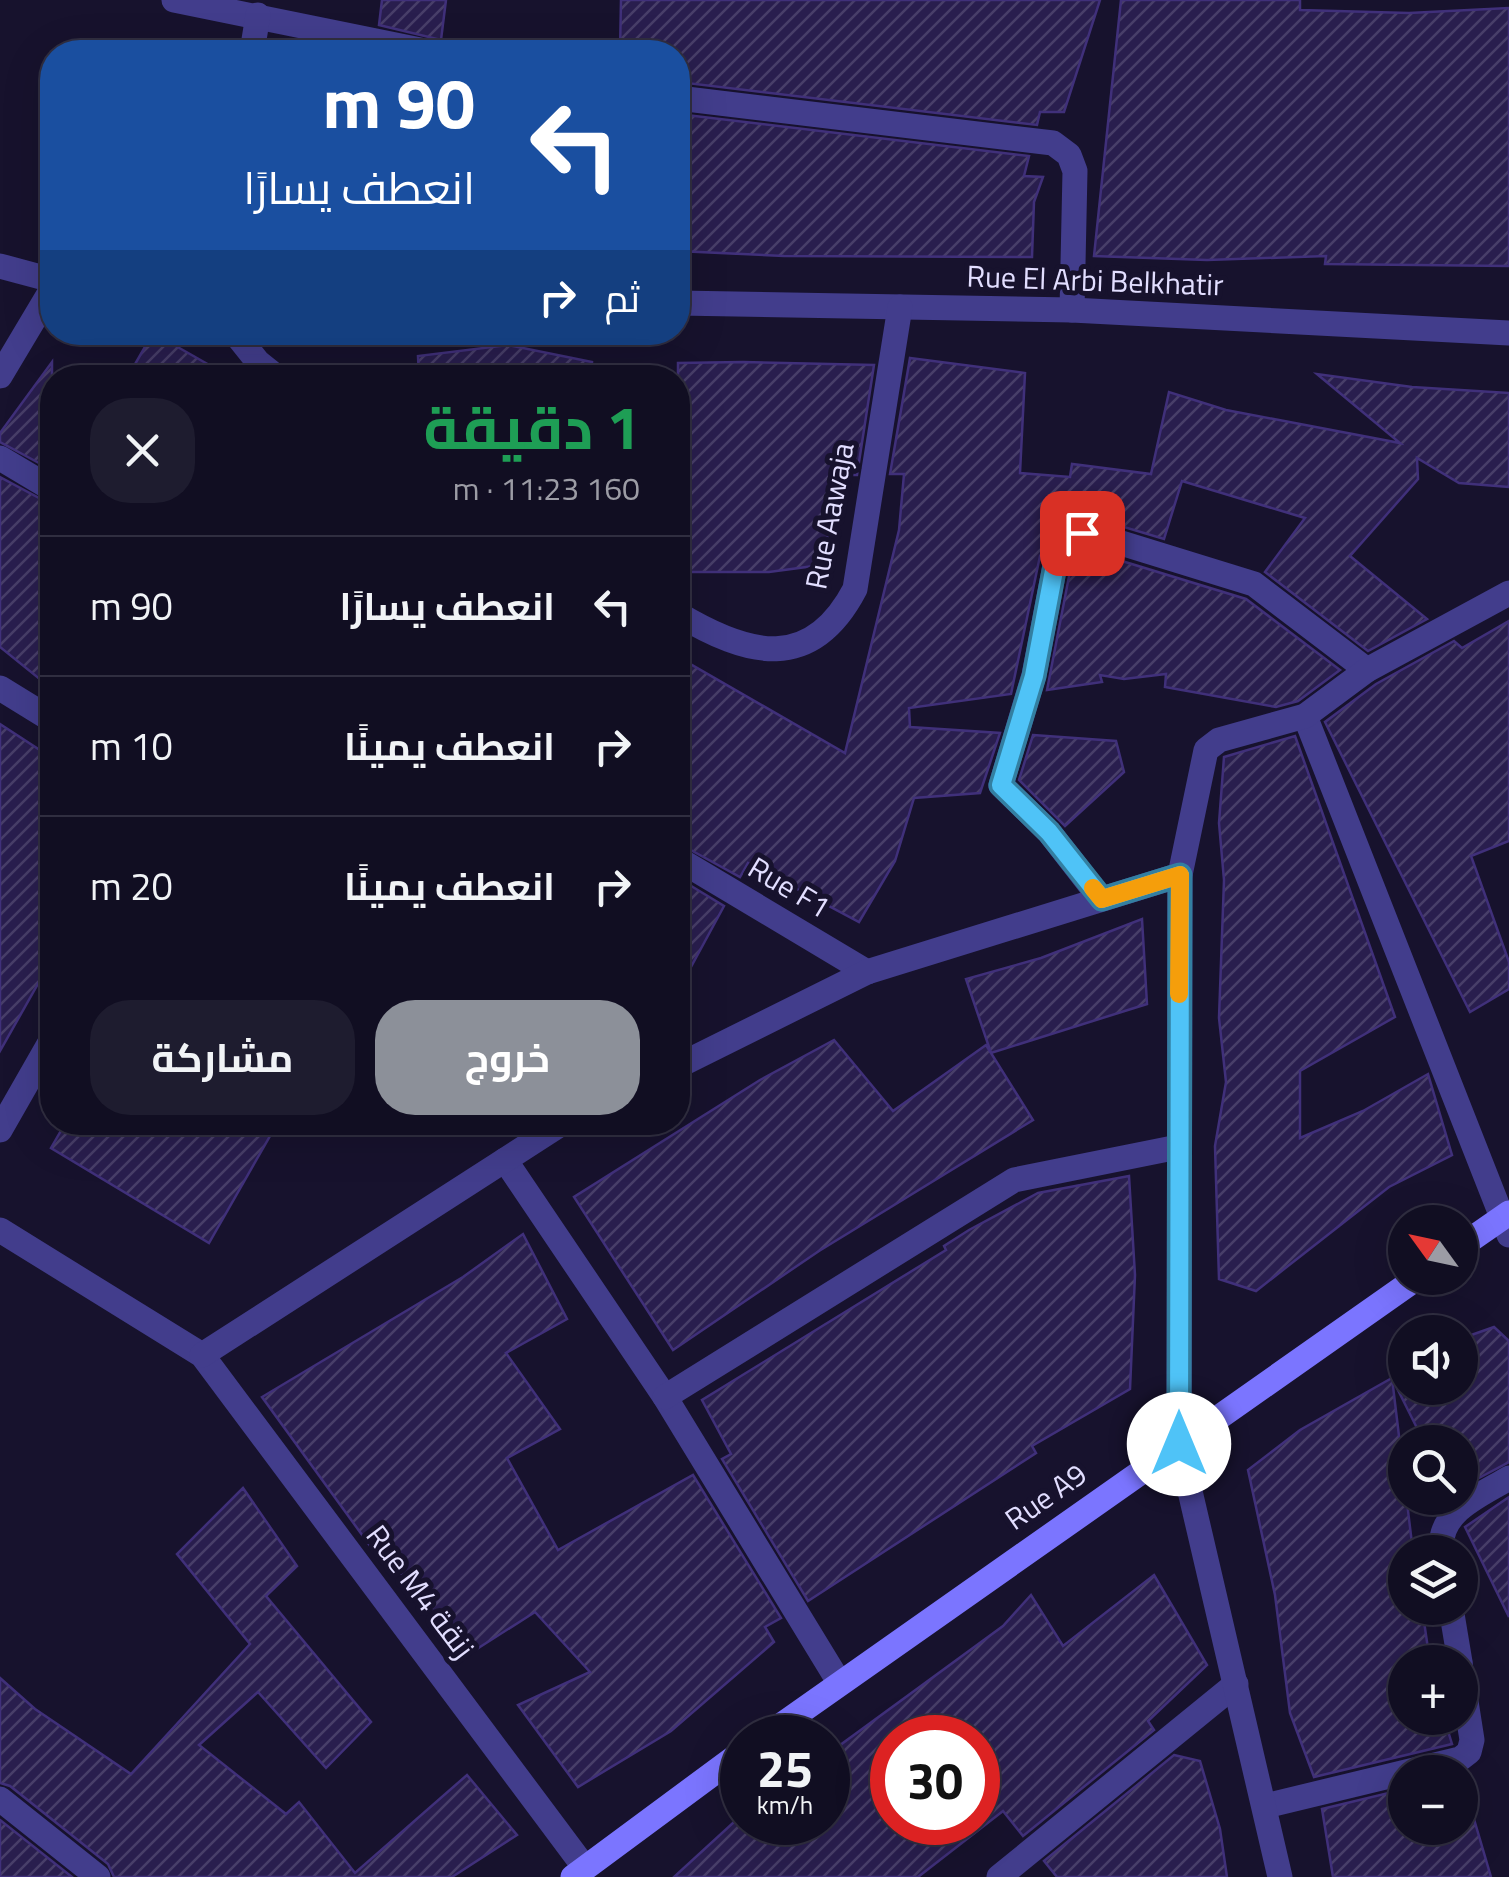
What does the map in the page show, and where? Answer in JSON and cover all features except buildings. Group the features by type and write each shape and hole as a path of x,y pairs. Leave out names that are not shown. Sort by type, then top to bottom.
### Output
{"street":[{"path":"174,0 374,40"},
{"path":"254,40 258,15"},
{"path":"690,99 1053,143 1069,156 1074,170 1072,310"},
{"path":"0,266 40,277"},
{"name":"Rue El Arbi Belkhatir","path":"690,303 1072,310 1509,332"},
{"name":"Rue Aawaja","path":"690,620 740,645 780,650 811,643 838,621 855,589 900,308"},
{"path":"0,376 40,309"},
{"path":"244,345 262,365"},
{"path":"0,458 40,482"},
{"path":"1102,899 1049,832 1001,785 1034,676 1056,560 1069,541 1082,533 1092,534 1254,584 1367,670"},
{"path":"1280,1877 1179,1444 1180,875 1206,750 1219,740 1305,716 1367,670 1509,593"},
{"path":"0,688 40,713"},
{"path":"1305,716 1506,1222 1478,1238"},
{"name":"Rue F1","path":"690,866 867,972"},
{"path":"690,1060 867,972 1180,875"},
{"path":"0,1130 40,1059"},
{"path":"0,1230 202,1355 544,1135"},
{"path":"665,1397 1014,1180 1178,1147"},
{"path":"505,1160 665,1397 839,1682"},
{"name":"Rue A9","path":"794,1715 1393,1295"},
{"name":"Rue M4 زنقة","path":"202,1355 579,1872"},
{"path":"1443,1535 1443,1527 1452,1515 1509,1478"},
{"path":"998,1877 1236,1684"},
{"path":"1265,1806 1460,1759 1469,1752 1471,1735"},
{"path":"579,1872 720,1768"},
{"path":"0,1799 98,1877"}],"slow traffic":[{"path":"1093,888 1102,899 1180,875 1179,994"}],"route":[{"path":"1082,533 1069,541 1056,560 1034,676 1001,785 1049,832 1102,899 1180,875 1179,1444"}]}
